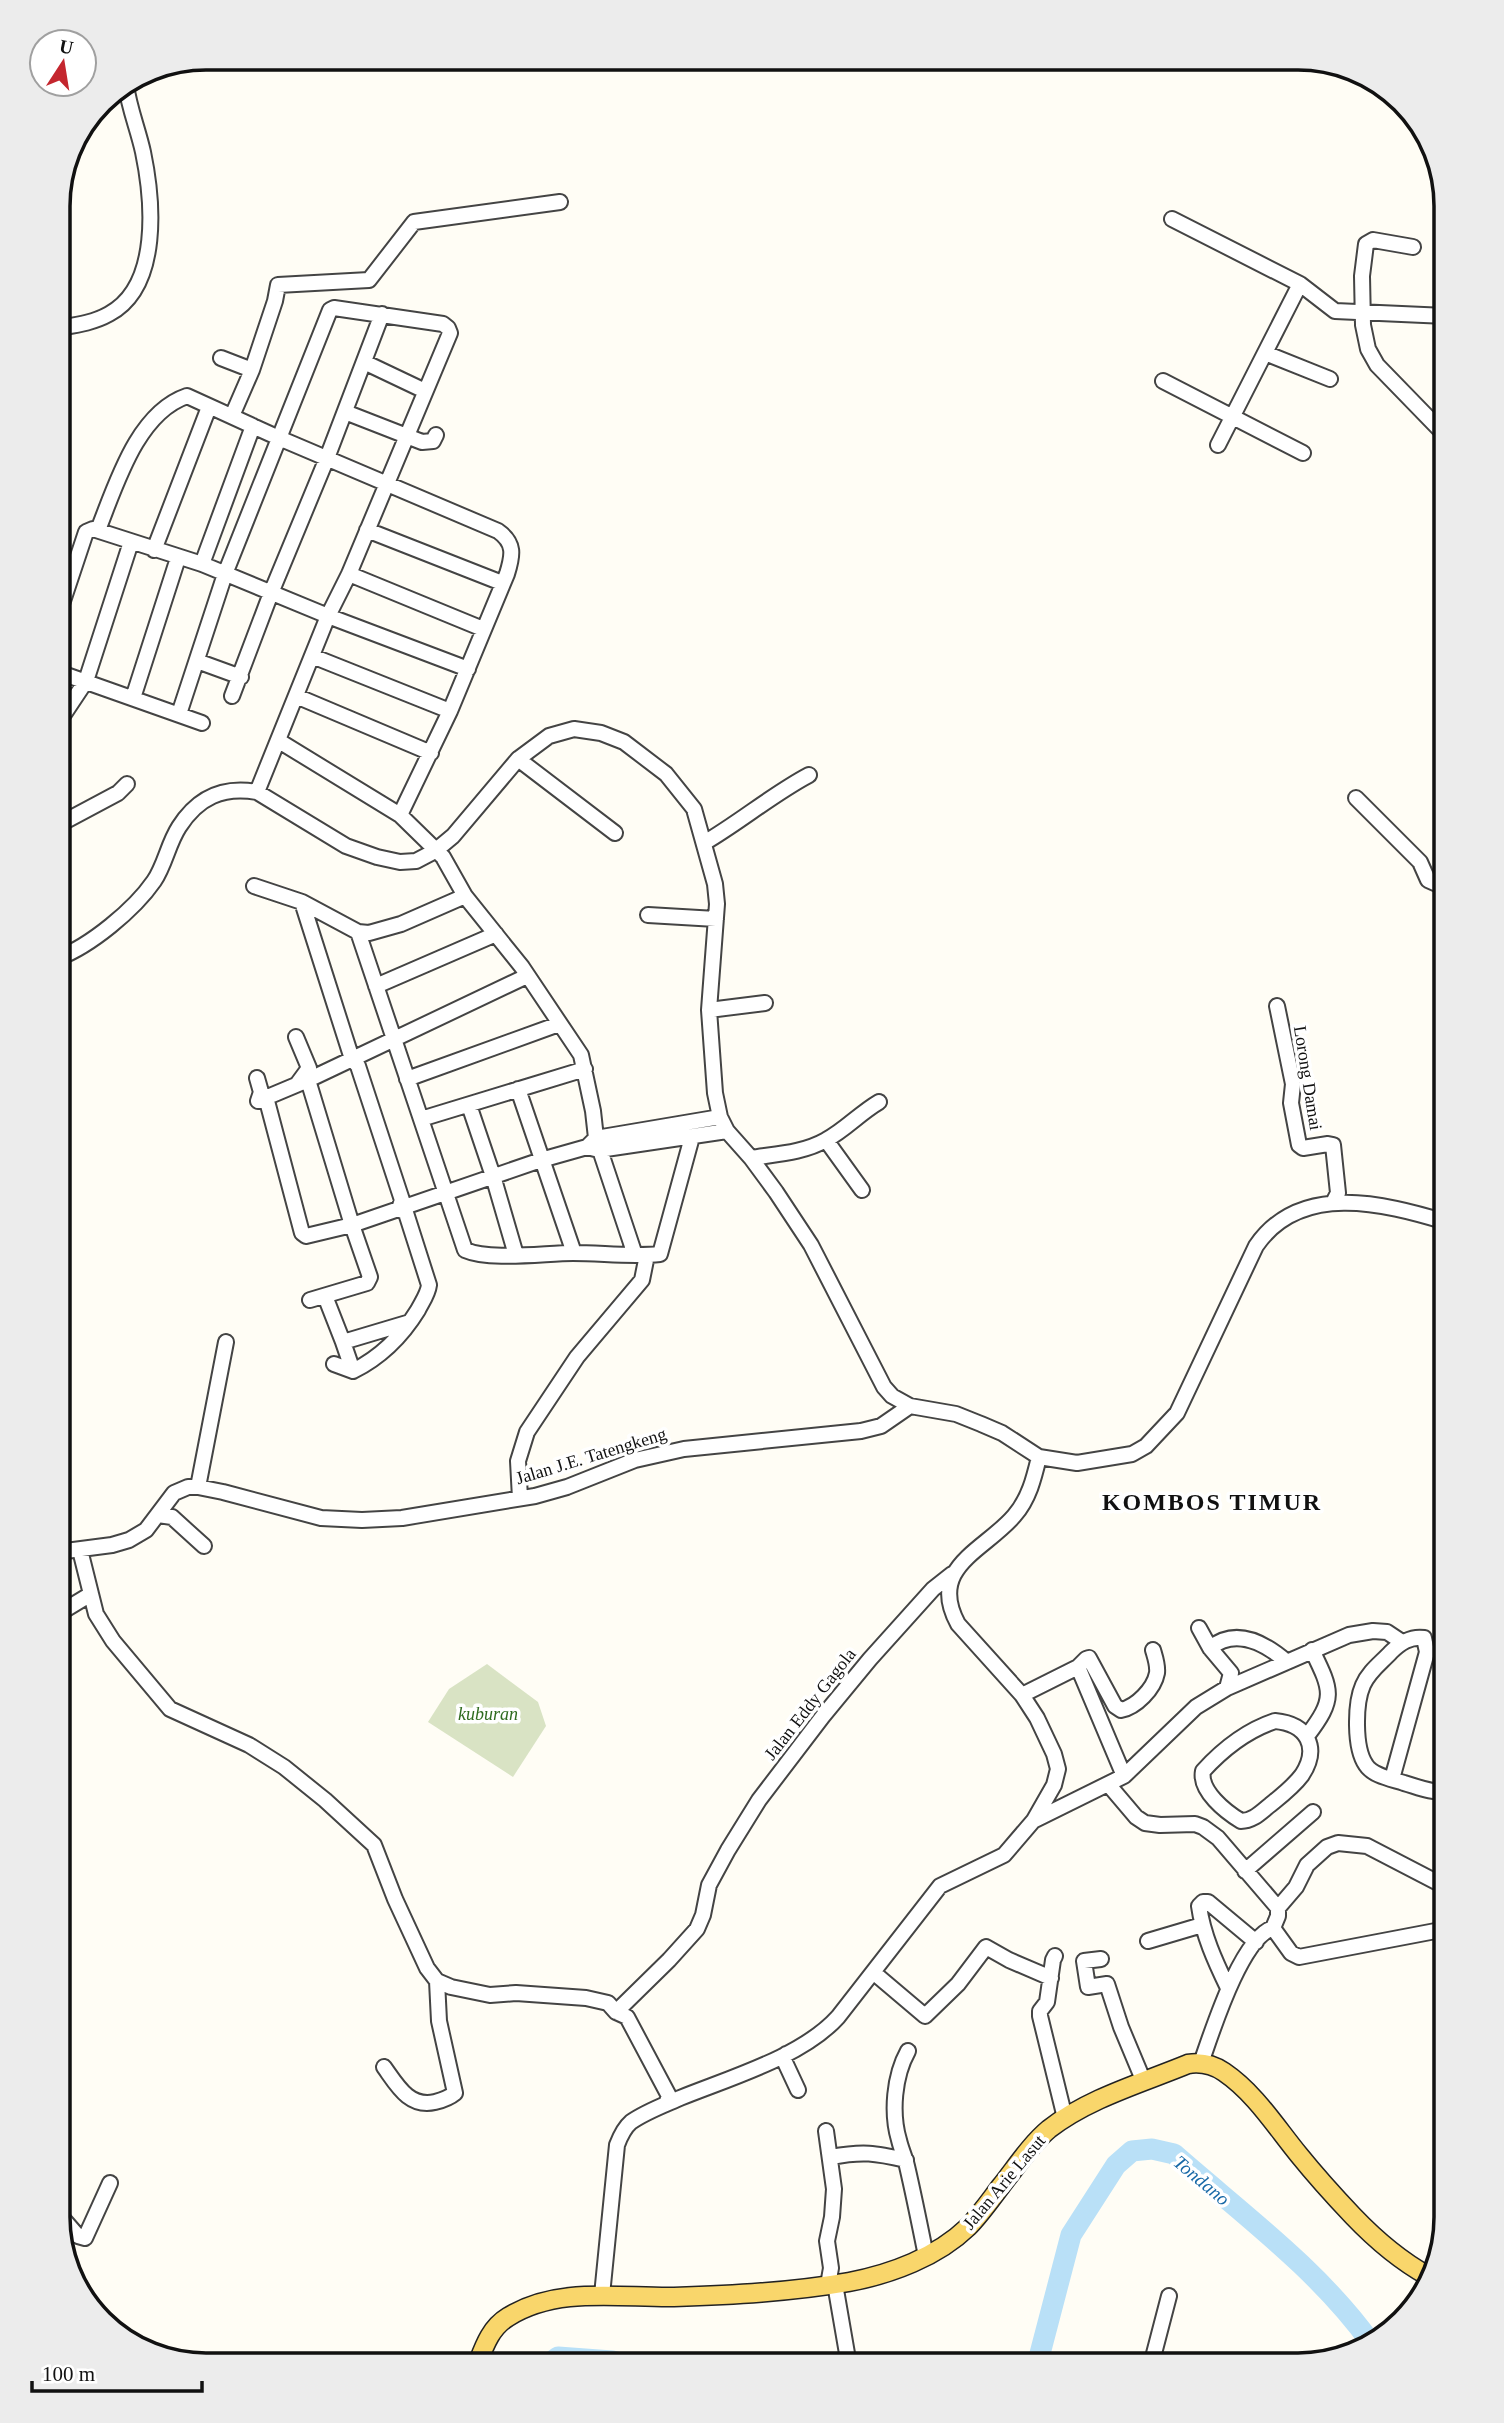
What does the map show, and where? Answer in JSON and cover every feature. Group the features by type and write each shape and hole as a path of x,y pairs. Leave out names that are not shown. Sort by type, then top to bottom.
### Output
{"main road":[{"name":"Jalan Arie Lasut","path":"482,2353 487,2339 506,2317 542,2302 602,2295 671,2297 737,2294 832,2284 880,2274 926,2256 969,2226 1046,2132 1065,2118 1108,2096 1188,2064 1201,2063"},
{"path":"1201,2063 1222,2070 1251,2096 1354,2218 1383,2244 1422,2271"}],"street":[{"path":"70,326 91,322 112,313 130,296 144,267 151,217 149,184 128,95"},
{"path":"232,416 252,370 278,285 369,280 414,222 560,202"},
{"path":"1172,219 1300,284 1335,311 1434,316"},
{"path":"1413,247 1373,240 1366,244 1362,276 1362,313 1368,349 1377,365 1434,424"},
{"path":"1218,445 1300,284"},
{"path":"179,714 225,574 330,310 334,308 382,314 443,324 449,328 450,333 349,574 328,616 257,792"},
{"path":"232,696 382,314"},
{"path":"1265,353 1330,379"},
{"path":"221,358 252,370"},
{"path":"364,362 425,391"},
{"path":"1163,381 1303,453"},
{"path":"98,530 120,476 146,426 164,407 187,396 498,531 507,538 511,560 450,711 400,815"},
{"path":"154,550 209,407"},
{"path":"345,412 406,437 429,442 433,441 436,435"},
{"path":"202,564 253,426"},
{"path":"70,579 86,531 98,530 202,564 328,616 468,669"},
{"path":"367,530 502,583"},
{"path":"70,705 86,681 131,542"},
{"path":"133,698 178,558"},
{"path":"349,574 483,629"},
{"path":"313,656 450,711"},
{"path":"197,661 241,677"},
{"path":"70,676 202,723"},
{"path":"296,696 430,753"},
{"path":"70,953 140,898 155,880 178,828 191,813 220,791 241,789 257,792 346,846 400,862 416,861 435,851 471,818 518,760 549,736 574,729 601,733 624,742 666,774 694,809 715,884 716,919 709,1010 715,1093 723,1124 751,1158 811,1245 884,1387 892,1396 910,1406 969,1419 1002,1433 1039,1457 1077,1463 1132,1454 1146,1446 1177,1413 1256,1246 1267,1230 1283,1218 1333,1203 1393,1207 1434,1219"},
{"path":"279,741 400,815 443,857 465,896 527,976 581,1055 594,1145 641,1255 642,1280 577,1357 527,1433 518,1461 520,1498"},
{"path":"518,760 615,833"},
{"path":"704,843 731,828 788,786 809,775"},
{"path":"70,819 118,793 127,784"},
{"path":"1356,798 1420,862 1428,880 1434,883"},
{"path":"254,886 302,902 358,932 369,933 383,930 465,896"},
{"path":"302,902 352,1059 358,1066 402,1200 399,1209"},
{"path":"648,915 716,919"},
{"path":"358,932 465,1250 516,1255 660,1254 692,1137"},
{"path":"376,986 496,934"},
{"path":"258,1101 527,976"},
{"path":"709,1010 765,1003"},
{"name":"Lorong Damai","path":"1277,1006 1293,1084 1291,1103 1299,1145 1303,1148 1333,1145 1338,1194 1333,1203"},
{"path":"407,1079 559,1024"},
{"path":"296,1037 309,1068 303,1082 370,1281 310,1300"},
{"path":"421,1119 585,1069"},
{"path":"257,1077 261,1092 258,1101"},
{"path":"518,1089 574,1253"},
{"path":"258,1101 267,1101 303,1235 310,1236 352,1225 541,1160 594,1145 723,1124"},
{"path":"751,1158 809,1148 827,1140 863,1111 879,1102"},
{"path":"469,1105 516,1255"},
{"path":"654,1136 692,1137 723,1124"},
{"path":"827,1140 862,1190"},
{"path":"353,1371 393,1343 411,1322 427,1294 429,1284 406,1213 399,1209"},
{"path":"325,1296 353,1371"},
{"path":"343,1342 411,1322"},
{"path":"70,1551 129,1540 146,1530 174,1493 188,1487 198,1487 226,1342"},
{"path":"334,1364 353,1371"},
{"name":"Jalan J.E. Tatengkeng","path":"198,1487 321,1518 402,1518 520,1498 567,1487 635,1460 664,1453 861,1431 881,1426 910,1406"},
{"name":"Jalan Eddy Gagola","path":"616,2012 696,1929 703,1915 709,1885 716,1872 759,1800 823,1716 933,1589 953,1574 966,1558 1013,1517 1032,1486 1039,1457"},
{"path":"158,1515 172,1517 204,1546"},
{"path":"80,1550 96,1614 113,1641 170,1709 249,1745 284,1767 362,1832 380,1854 395,1899 427,1969 437,1981 451,1987 489,1995 516,1993 586,1998 608,2003 616,2012 627,2017 641,2041 669,2096 666,2104"},
{"path":"602,2295 617,2145 629,2123 666,2104 786,2054 831,2024 940,1885 1004,1855 1034,1820 1054,1785 1058,1769 1037,1718 1022,1695 958,1623 951,1610 949,1596 953,1574"},
{"path":"70,1607 91,1594"},
{"path":"1199,1628 1210,1648 1231,1673 1227,1688"},
{"path":"1034,1820 1124,1776 1196,1707 1227,1688 1349,1635 1387,1632 1402,1642"},
{"path":"1210,1648 1224,1639 1235,1637 1270,1647 1287,1662"},
{"path":"1392,1779 1427,1651 1424,1638 1402,1642 1367,1677 1362,1687 1358,1710 1357,1740 1366,1766 1376,1773 1392,1779 1434,1791"},
{"path":"1022,1695 1078,1668 1089,1658 1115,1706 1121,1710 1129,1708 1136,1705 1155,1681 1157,1665 1153,1650"},
{"path":"1307,1736 1328,1705 1329,1692 1327,1679 1312,1650"},
{"path":"1078,1668 1124,1776"},
{"path":"1275,1721 1284,1722 1296,1726 1307,1736 1311,1751 1302,1775 1292,1787 1247,1821 1234,1817 1204,1784 1201,1775 1217,1755 1260,1726 1275,1721"},
{"path":"1108,1784 1136,1817 1145,1823 1195,1824 1203,1827 1218,1838 1278,1908"},
{"path":"1054,1785 1067,1804"},
{"path":"1245,1871 1313,1812"},
{"path":"1201,2063 1228,1988 1256,1942 1266,1931 1273,1928 1278,1908 1296,1887 1314,1857 1338,1843 1367,1846 1434,1881"},
{"path":"1228,1988 1215,1962 1202,1925 1199,1906 1205,1902 1256,1942"},
{"path":"1148,1941 1202,1925"},
{"path":"1273,1928 1291,1953 1299,1957 1434,1932"},
{"path":"873,1972 925,2015 957,1984 986,1947 1051,1978"},
{"path":"1055,1956 1047,2002 1040,2011 1040,2016 1065,2118"},
{"path":"1101,1959 1084,1961 1088,1987 1107,1984 1144,2082"},
{"path":"384,2067 403,2092 414,2101 430,2103 455,2093 439,2021 437,1981"},
{"path":"908,2051 898,2076 894,2112 926,2256"},
{"path":"786,2054 784,2060 798,2090"},
{"path":"826,2131 834,2199 827,2241 832,2284 846,2353"},
{"path":"831,2157 868,2153 906,2160"},
{"path":"71,2228 82,2239 85,2238 110,2183"},
{"path":"1155,2353 1169,2296"}],"green space":[{"name":"kuburan","path":"487,1664 538,1702 546,1726 513,1777 428,1722 449,1689"}],"waterway":[{"name":"Tondano","path":"1040,2353 1071,2235 1116,2165 1132,2151 1152,2149 1174,2154 1278,2243 1328,2291 1365,2335"}],"district":[{"name":"KOMBOS TIMUR","path":"1212,1502"}]}
